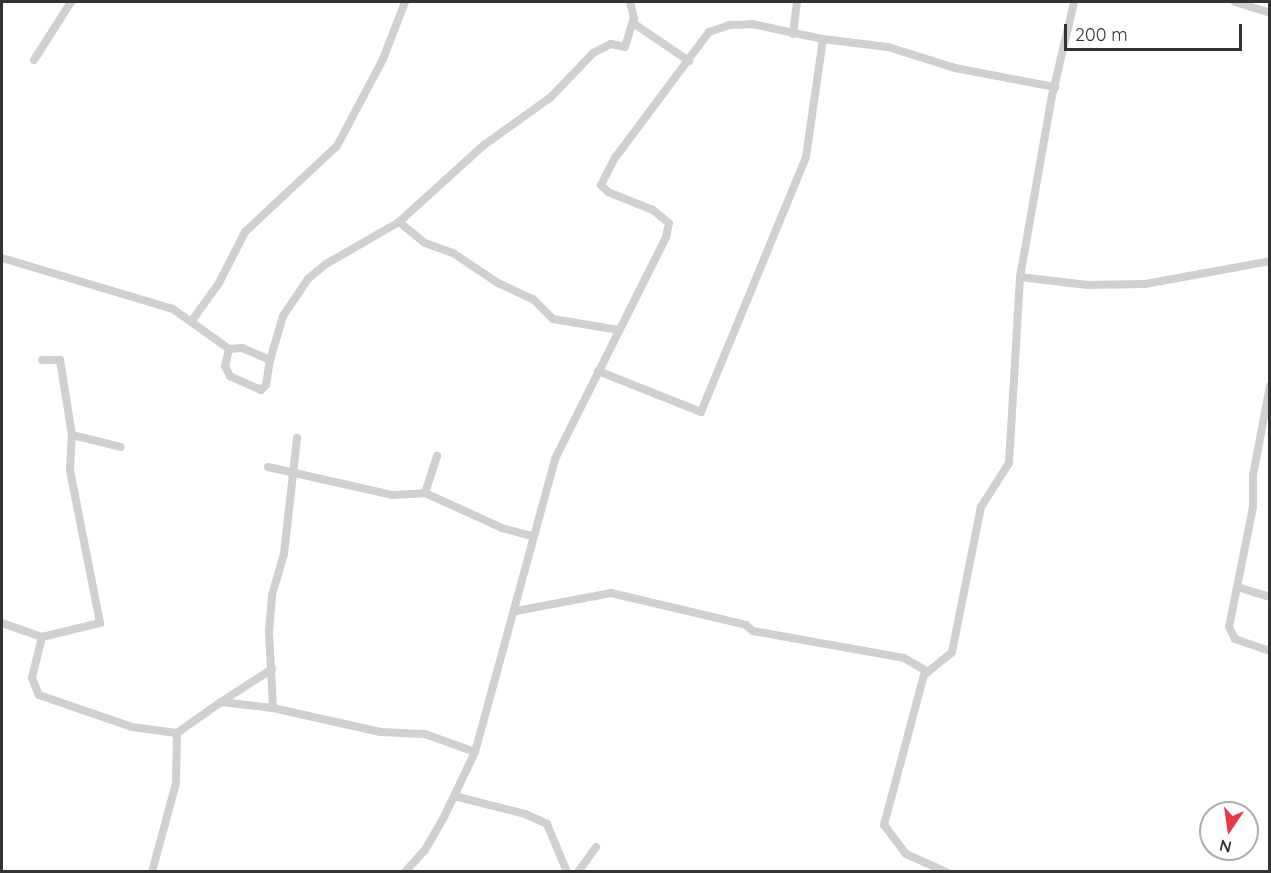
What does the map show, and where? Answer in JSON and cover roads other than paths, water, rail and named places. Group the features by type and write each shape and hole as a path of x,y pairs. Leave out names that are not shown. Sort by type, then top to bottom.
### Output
{"street":[{"path":"33,60 71,2"},
{"path":"191,322 219,283 245,232 337,146 383,59 405,2"},
{"path":"229,349 225,366 230,376 261,390 267,385 270,360 283,316 308,279 326,264 399,222 484,146 551,97 593,53 611,44 625,46 633,23 630,2"},
{"path":"793,34 797,2"},
{"path":"946,872 906,854 884,825 928,672 952,652 981,507 1009,463 1020,278 1055,87 1074,2"},
{"path":"1235,2 1269,14"},
{"path":"633,23 689,61"},
{"path":"405,872 425,850 475,752 516,610 532,536 555,459 666,237 669,223 653,210 608,192 601,185 615,158 709,33 729,25 752,24 793,34 888,47 955,68 1055,87"},
{"path":"598,371 700,411 806,157 823,39"},
{"path":"399,222 425,243 453,253 498,283 532,299 553,319 618,330"},
{"path":"2,258 173,309 229,349 242,348 270,360"},
{"path":"1020,278 1088,285 1145,284 1269,261"},
{"path":"2,623 42,637 100,623 70,470 72,435 60,360 42,360"},
{"path":"1269,386 1229,627 1235,639 1269,651"},
{"path":"72,435 121,447"},
{"path":"273,708 269,631 272,595 284,554 297,438"},
{"path":"425,493 437,456"},
{"path":"268,467 294,471 392,495 425,493 491,523 532,536"},
{"path":"1237,587 1269,597"},
{"path":"516,610 611,593 746,625 753,631 903,658 928,672"},
{"path":"42,637 32,678 39,695 132,726 177,733 272,669"},
{"path":"220,702 273,708 380,732 425,734 475,752"},
{"path":"152,872 176,783 177,733"},
{"path":"454,796 525,814 547,824 567,872"},
{"path":"578,872 596,847"}]}
